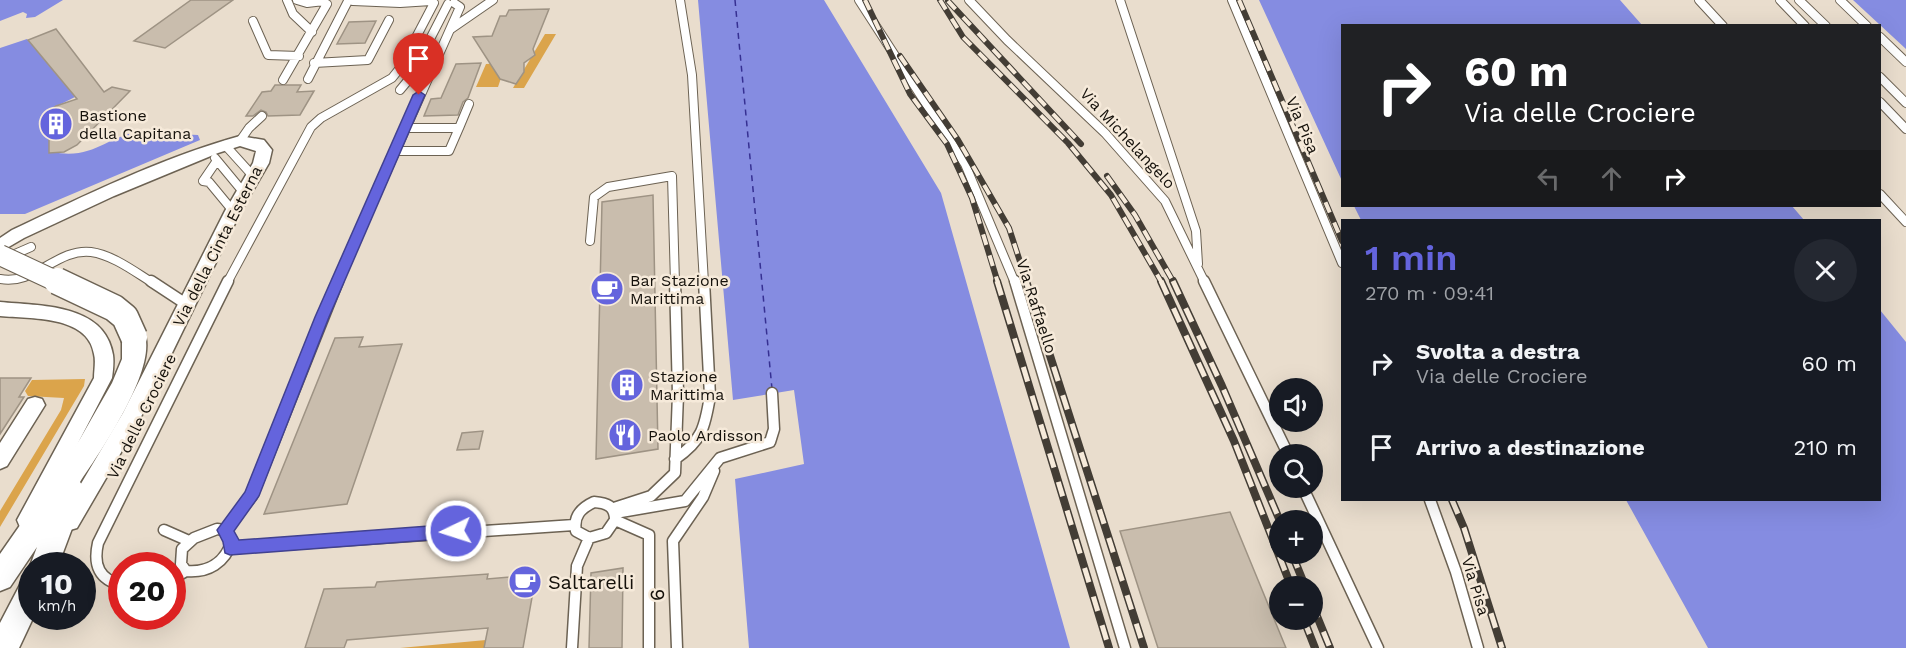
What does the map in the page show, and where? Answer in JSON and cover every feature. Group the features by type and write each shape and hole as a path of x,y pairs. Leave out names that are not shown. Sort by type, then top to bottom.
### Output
{"main road":[{"name":"Via della Cinta Esterna","path":"0,255 114,308 125,317 134,337 135,352 130,372 90,447 0,578"},
{"name":"Via della Cinta Esterna","path":"50,552 90,447"},
{"path":"10,642 18,623"}],"street":[{"name":"Via della Cinta Esterna","path":"53,552 130,418 264,150 260,144 229,145"},
{"path":"0,246 18,234 108,192 229,145"},
{"path":"0,309 43,312 81,322 96,332 104,345 106,360 103,378 0,570"},
{"path":"0,460 35,405"}],"lane":[{"path":"287,0 293,15 312,32"},
{"path":"225,530 252,496 322,317 404,128 460,7 454,2 432,1 307,3 297,0"},
{"path":"448,31 493,0"},
{"path":"675,459 693,448 703,433 710,396 692,75 680,0"},
{"name":"Via Raffaello","path":"859,0 965,164 1011,269 1125,648"},
{"name":"Via Michelangelo","path":"969,0 1007,40 1105,133 1165,201 1283,444"},
{"path":"1120,0 1196,231 1198,267"},
{"name":"Via Pisa","path":"1232,0 1341,260"},
{"path":"1699,0 1721,24"},
{"path":"1780,0 1803,24"},
{"path":"1799,0 1824,24"},
{"path":"1840,0 1865,24"},
{"path":"308,79 314,63 351,1"},
{"name":"Via delle Crociere","path":"108,581 98,570 93,559 98,543 205,322 260,217 311,127 321,118 392,78 400,68 432,1"},
{"path":"283,80 312,32 325,2"},
{"path":"400,90 410,78 454,2"},
{"path":"314,63 368,60 389,20"},
{"path":"253,21 268,55 299,56"},
{"path":"1881,38 1906,62"},
{"path":"1881,78 1906,103"},
{"path":"1881,103 1906,129"},
{"path":"394,151 449,151 469,104"},
{"path":"229,145 262,116"},
{"path":"233,211 209,182 203,181 229,145 242,121"},
{"path":"404,128 459,128"},
{"path":"229,145 253,176"},
{"path":"229,145 244,193"},
{"path":"590,241 594,197 599,192 608,187 672,176 678,394 675,473 663,487 651,496 615,514 606,533 589,538 576,531 574,525 575,517 586,505 602,502 615,514 649,535 649,648"},
{"path":"1881,195 1906,222"},
{"path":"0,265 6,258 31,247"},
{"path":"0,279 12,282 70,254 91,252 144,278 186,304"},
{"path":"615,514 685,501 720,458 770,442 774,429 772,393"},
{"name":"6","path":"677,648 673,541 703,497 720,458"},
{"path":"1308,498 1378,648"},
{"name":"Via Pisa","path":"1430,501 1456,572 1478,648"},
{"path":"230,548 574,525"},
{"path":"164,530 189,541"},
{"path":"183,552 189,541 208,530 225,530"},
{"path":"186,571 205,570 216,565 230,548 232,541 225,530"},
{"path":"572,648 577,566 589,538"}],"shaded area":[{"path":"545,34 556,34 524,88 513,88"},
{"path":"506,63 498,87 476,87 486,64"},
{"path":"85,379 84,386 0,527 0,511 61,410 64,398 28,396 25,391 32,380"},
{"path":"486,640 484,648 400,648"}],"water":[{"path":"0,0 63,0 35,17 26,18 27,14 23,12 0,21"},
{"path":"698,0 824,0 941,193 1070,648 749,648 735,479 804,464 794,390 733,400"},
{"path":"1259,0 1620,0 1641,24 1341,24 1341,179"},
{"path":"1853,0 1906,0 1906,49 1881,24"},
{"path":"27,39 75,97 49,112 49,148 52,152 79,153 129,134 147,130 198,135 200,140 25,214 0,214 0,48"},
{"path":"1354,207 1793,207 1803,219 1360,219"},
{"path":"1881,311 1906,342 1906,648 1708,648 1627,501 1881,501"}],"building":[{"path":"191,0 233,0 165,48 134,41"},
{"path":"549,9 533,49 535,55 524,63 524,72 516,84 500,79 473,37 492,36 500,16 506,16 509,10"},
{"path":"376,21 365,43 337,44 349,22"},
{"path":"56,29 104,92 112,87 130,91 77,145 64,152 49,153 49,111 56,106 77,99 28,40"},
{"path":"481,63 468,98 463,102 458,115 424,116 431,99 441,98 456,64"},
{"path":"275,85 301,85 297,92 314,91 300,115 268,116 261,110 253,116 246,116 262,92 271,91"},
{"name":"Stazione Marittima","path":"653,195 658,449 596,459 602,202"},
{"path":"363,337 359,347 402,344 347,504 264,514 335,338"},
{"path":"0,378 31,378 19,397 24,397 0,434"},
{"path":"483,431 479,449 457,450 462,433"},
{"path":"1230,512 1269,607 1269,630 1279,630 1286,648 1158,648 1120,531"},
{"path":"623,568 622,648 589,648 591,573"},
{"path":"488,574 487,579 536,575 523,648 484,648 488,628 347,640 344,648 305,648 324,589 375,587 377,582"}],"ferry route":[{"path":"735,0 772,389"}],"railway":[{"path":"865,0 910,94 947,144 972,198 998,283"},
{"path":"940,0 963,37 1068,143 1111,195 1162,282"},
{"path":"1239,0 1341,239"},
{"path":"948,1 1081,144"},
{"path":"900,56 958,140 1009,228 1027,283"},
{"path":"1107,176 1135,215 1174,282"},
{"path":"997,281 1109,648"},
{"path":"1026,281 1144,648"},
{"path":"1162,282 1234,441 1287,576"},
{"path":"1174,282 1222,386 1275,510"},
{"path":"1452,501 1464,528 1502,648"},
{"path":"1296,564 1301,576"},
{"path":"1308,630 1315,648"},
{"path":"1323,630 1330,648"}],"place":[{"name":"Bastione della Capitana","path":"56,124"},
{"name":"Bar Stazione Marittima","path":"607,289"},
{"name":"Stazione Marittima","path":"627,385"},
{"name":"Paolo Ardisson","path":"625,435"},
{"name":"Saltarelli","path":"525,582"}],"route":[{"path":"419,95 339,276 252,496 225,530 232,541 230,548 456,531"}]}
